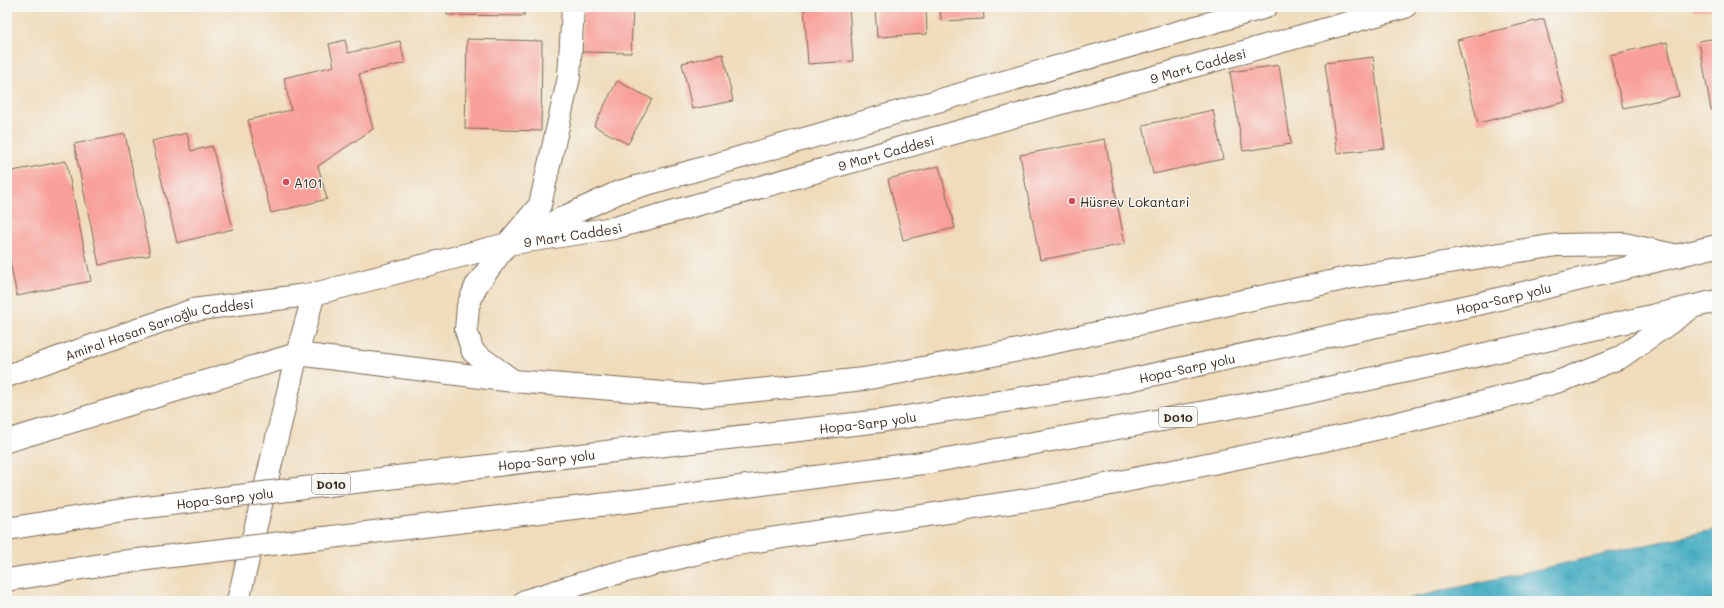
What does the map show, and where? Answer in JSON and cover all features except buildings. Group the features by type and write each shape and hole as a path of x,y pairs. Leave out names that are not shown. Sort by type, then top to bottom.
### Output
{"main road":[{"path":"513,381 473,352 466,330 468,306 476,286 507,244 540,205 569,77 574,7"},
{"name":"9 Mart Caddesi","path":"507,244 620,192 1266,7"},
{"name":"9 Mart Caddesi","path":"507,244 614,228 1405,7"},
{"name":"Amiral Hasan Sarıoğlu Caddesi","path":"7,376 193,310 314,294 507,244"},
{"path":"7,441 297,354 513,381 700,396 864,379 1024,349 1348,278 1557,245 1624,244 1678,256"},
{"name":"Hopa-Sarp yolu","path":"7,529 137,508 656,446 881,421 1110,384 1482,303 1717,246"},
{"path":"238,601 297,354 314,294"},
{"name":"D010","path":"7,580 129,561 632,501 930,462 1277,399 1485,354 1717,301"},
{"path":"525,601 609,575 730,545 1047,497 1354,434 1493,400 1563,380 1621,356 1694,306"}],"water":[{"path":"1717,529 1717,601 1397,601"}],"place":[{"name":"A101","path":"286,182"},
{"name":"Hüsrev Lokantari","path":"1072,201"}]}
